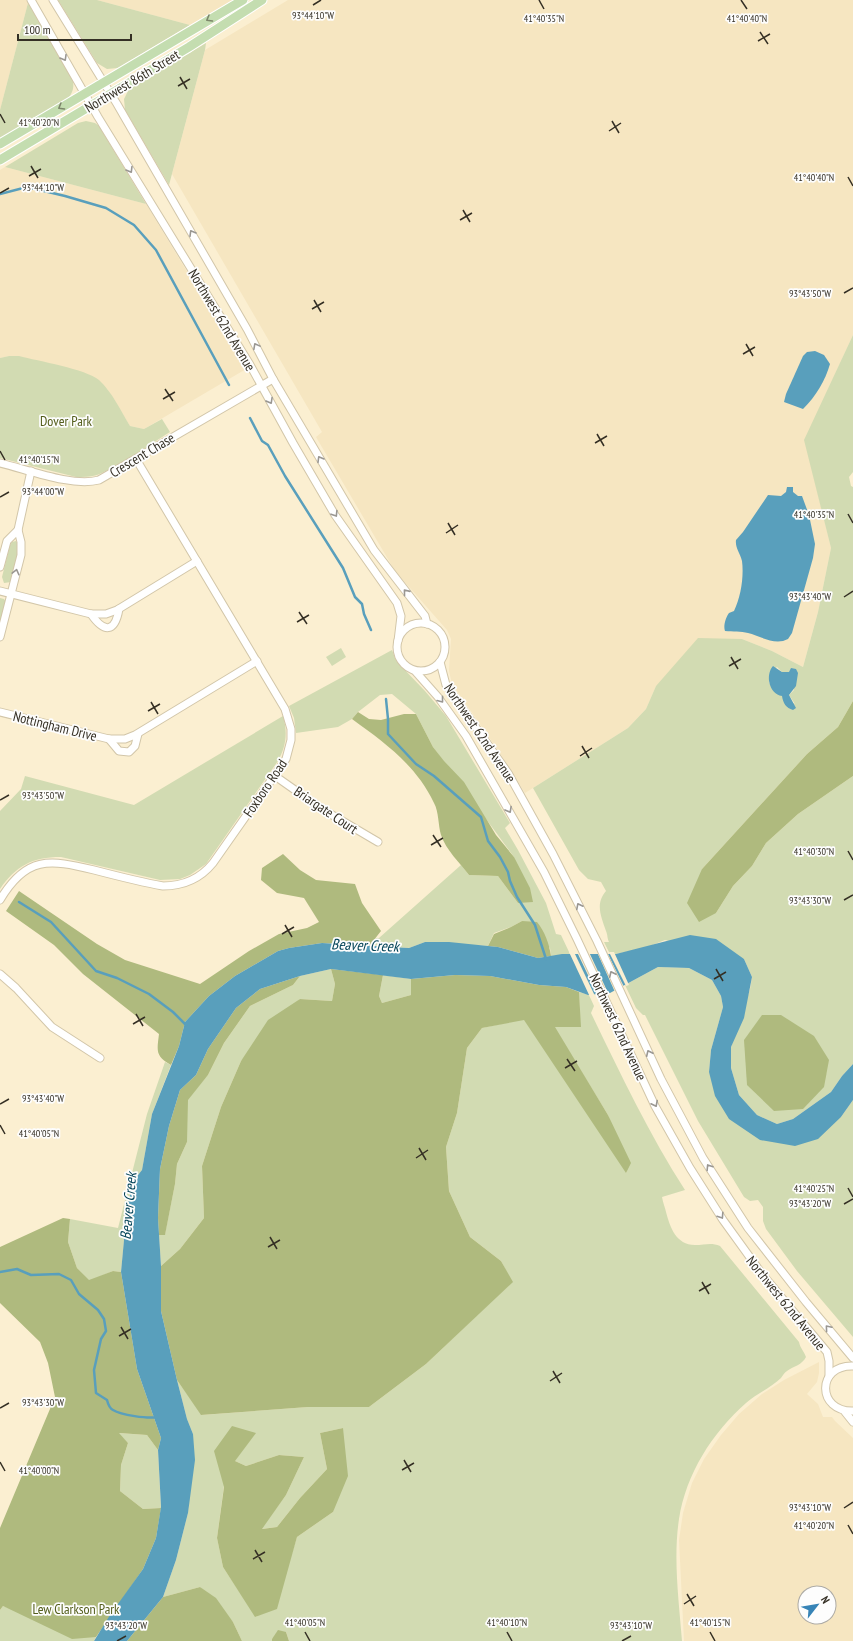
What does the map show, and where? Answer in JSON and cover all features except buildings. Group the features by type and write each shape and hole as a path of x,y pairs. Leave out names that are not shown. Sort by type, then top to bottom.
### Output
{"main road":[{"name":"Northwest 86th Street","path":"0,144 243,0"},
{"name":"Northwest 86th Street","path":"0,160 189,47 262,0"}],"street":[{"name":"Northwest 62nd Avenue","path":"31,0 84,93 261,386 335,515 397,603 401,616 398,641"},
{"name":"Northwest 62nd Avenue","path":"53,0 104,81 247,329 273,379 374,550 419,607 425,616 427,624"},
{"name":"Crescent Chase","path":"0,464 69,481 89,482 109,475 273,379"},
{"name":"Foxboro Road","path":"0,900 13,880 21,873 30,867 49,862 69,864 163,886 178,885 192,881 202,875 213,863 275,776 286,759 290,749 291,729 285,709 136,459"},
{"path":"0,637 22,547 18,530 31,471"},
{"path":"0,567 7,541 18,530"},
{"path":"0,591 91,614 106,614 119,609 197,561"},
{"path":"91,614 100,626 105,628 115,624 119,609"},
{"path":"418,623 427,624 436,628 442,635 445,644 444,653 440,662 433,668 424,671 415,671 406,667 400,660 397,651 398,641 402,633 409,626 418,623"},
{"name":"Nottingham Drive","path":"0,712 110,739 125,739 138,734 257,661"},
{"name":"Northwest 62nd Avenue","path":"440,662 446,685 508,773 553,854 597,941 661,1079 700,1151 748,1228 806,1302 853,1358"},
{"name":"Northwest 62nd Avenue","path":"415,671 438,697 466,736 544,872 655,1106 690,1168 723,1220 762,1274 827,1352 829,1361 829,1376 826,1384 826,1394 830,1402 836,1408 845,1412"},
{"name":"Nottingham Drive","path":"110,739 119,751 129,752 135,746 138,734"},
{"name":"Briargate Court","path":"275,776 322,809 378,842"},
{"path":"0,974 16,988 52,1027 100,1058"},
{"path":"829,1376 835,1369 844,1366 853,1366"},
{"path":"845,1412 853,1411"},
{"path":"845,1412 853,1422"}],"shaded area":[{"path":"0,0 27,0 28,3 0,110"},
{"path":"97,0 234,0 190,25"},
{"path":"288,0 853,0 853,335 805,440 831,548 818,612 803,667 772,651 742,639 656,686 646,709 628,728 525,793 500,753 452,684 449,671 451,639 447,630 395,571 316,437 322,432 172,174 205,50"},
{"path":"5,167 146,204 246,369 144,429 130,426 107,389 9,356 0,358 0,170"},
{"path":"819,1362 817,1382 807,1394 818,1404 823,1417 832,1417 853,1438 853,1641 684,1641 679,1540 683,1513 692,1483 704,1459 721,1435 739,1414 762,1394 784,1380"}],"green space":[{"path":"58,0 97,0 190,25 118,68 107,69 97,63"},
{"path":"28,3 72,78 73,90 66,100 0,139 0,110"},
{"path":"206,43 169,185 125,110 124,99 129,89"},
{"path":"86,121 95,123 99,126 146,204 5,167 78,123"},
{"path":"853,335 853,472 849,477 851,486 853,487 853,701 838,727 807,754 702,869 716,913 733,886 752,866 766,843 798,814 853,776 853,1064 842,1076 831,1092 793,1119 777,1124 757,1115 739,1095 731,1068 731,1047 750,989 752,977 744,959 665,940 645,948 610,954 604,942 609,942 600,910 601,901 606,891 601,882 588,879 579,870 533,788 628,728 646,709 656,686 698,638 742,639 772,651 803,667 818,612 831,548 804,440","holes":["777,667 782,672 789,672 794,690 789,695 795,704 782,696 769,683 770,673"]},
{"name":"Dover Park","path":"19,356 61,366 93,376 108,390 130,426 144,429 162,419 170,432 115,466 92,476 76,477 0,458 0,358"},
{"path":"16,541 20,547 11,582 4,583 2,577 10,545 12,542"},
{"path":"0,598 4,599 6,602 0,626"},
{"path":"341,648 346,657 332,666 326,657"},
{"path":"392,650 395,658 402,667 446,716 510,823 505,828 546,903 556,934 561,935 570,954 551,956 550,948 522,921 494,933 488,946 425,942 409,948 370,945 376,938 379,938 461,865 469,875 498,876 518,903 514,857 433,747 416,714 392,694 380,695 358,712 352,719 338,727 296,733 294,718 289,706"},
{"path":"853,701 853,776 798,814 766,843 752,866 733,886 716,913 699,922 687,903 702,869 807,754 838,727"},
{"path":"358,712 369,719 381,720 404,714 416,714 433,747 464,782 496,835 514,857 530,888 533,902 518,903 498,876 469,875 443,841 436,807 427,789 399,756 352,719"},
{"path":"283,716 286,734 283,750 278,761 206,864 190,875 180,879 160,880 61,857 51,857 26,864 12,874 0,889 0,811 21,789 25,776 134,805"},
{"path":"283,854 300,870 316,880 355,884 362,903 381,931 370,945 322,943 278,951 235,976 209,996 185,1022 179,1046 171,1065 162,1059 158,1052 159,1034 83,974 54,945 6,911 19,891 97,944 125,960 200,984 249,951 279,934 307,928 319,922 304,898 277,893 261,880 262,868"},
{"path":"522,921 537,922 546,938 551,956 538,958 498,947 488,946 494,934"},
{"path":"658,967 689,968 712,980 721,996 723,1007 711,1050 709,1072 760,1140 841,1117 853,1100 853,1337 797,1271 766,1229 763,1221 763,1207 758,1200 750,1201 744,1197 698,1121 645,1015 643,1015 636,1008 625,985"},
{"path":"331,969 335,984 332,1001 300,999 241,1061 221,1107 202,1166 204,1218 180,1249 161,1266 159,1235 165,1234 175,1184 177,1164 187,1142 187,1100 208,1075 224,1043 250,1006 293,985 300,976"},
{"path":"331,969 383,975 379,996 382,1003 411,995 411,979 455,975 490,976 539,985 566,987 579,992 581,1027 555,1027 608,1115 631,1163 626,1173 524,1020 482,1028 467,1048 457,1113 446,1147 449,1191 470,1237 501,1261 513,1282 426,1364 369,1407 308,1407 201,1415 177,1380 161,1311 161,1266 180,1249 204,1218 202,1166 221,1107 241,1061 268,1020 300,999 332,1001 335,984"},
{"path":"383,975 411,979 411,995 382,1003 379,996"},
{"path":"300,976 293,985 250,1006 224,1043 208,1075 188,1100 187,1142 177,1164 175,1184 165,1235 159,1235 158,1218 160,1169 169,1126 180,1090 196,1075 208,1049 236,1008 260,989"},
{"path":"579,992 589,995 594,1006 591,1013 635,1103 685,1190 662,1197 675,1234 679,1239 688,1244 711,1244 720,1246 799,1342 806,1357 800,1364 786,1372 781,1378 750,1400 722,1427 702,1455 694,1470 682,1502 677,1534 677,1580 682,1641 289,1641 286,1632 272,1639 272,1641 242,1641 233,1622 200,1587 163,1597 176,1560 188,1513 193,1434 187,1419 177,1380 202,1415 308,1407 369,1407 426,1364 512,1282 501,1261 470,1237 449,1191 446,1147 457,1113 467,1048 482,1028 524,1019 627,1173 608,1115 554,1027 580,1027","holes":["232,1426 235,1461 246,1466 279,1455 304,1457 286,1495 261,1529 277,1527 300,1498 327,1469 320,1433 343,1428 333,1512 297,1537 289,1563 256,1617 223,1567 217,1538"]},
{"path":"762,1015 781,1015 814,1036 829,1060 824,1087 803,1109 774,1111 747,1085 744,1040"},
{"path":"165,1062 171,1065 152,1114 142,1170 138,1175 123,1234 124,1240 121,1272 113,1271 89,1281 77,1268 68,1242 70,1219 118,1228 147,1114"},
{"name":"Lew Clarkson Park","path":"63,1218 70,1219 68,1242 77,1268 89,1280 113,1271 121,1272 137,1369 161,1438 158,1450 147,1435 119,1433 128,1443 121,1465 120,1491 143,1509 161,1508 156,1538 143,1569 96,1637 72,1639 3,1606 0,1610 0,1528 55,1397 48,1363 40,1342 0,1303 0,1247"},
{"path":"232,1426 256,1433 235,1461 246,1466 279,1455 304,1457 286,1495 262,1529 277,1527 300,1498 327,1469 320,1433 343,1428 348,1476 333,1512 297,1537 277,1609 255,1617 223,1567 217,1538 224,1487 214,1451"},
{"path":"118,1433 147,1435 158,1450 161,1508 143,1509 120,1491 121,1465 128,1443"},
{"path":"200,1587 216,1598 233,1622 242,1641 127,1641 163,1597"},
{"path":"3,1606 96,1637 94,1641 0,1641 0,1610"},
{"path":"278,1630 286,1632 289,1641 272,1641"}],"water":[{"path":"815,351 824,355 830,364 820,388 803,409 784,402 786,394 803,356 807,352"},
{"path":"787,487 793,487 793,492 798,496 802,496 809,515 815,544 813,558 792,633 788,639 783,641 773,641 745,632 725,631 724,627 726,619 729,613 734,611 740,593 742,580 743,567 736,540 768,495 781,496 786,492"},
{"path":"773,666 782,672 789,672 791,668 796,669 798,673 796,686 789,695 796,708 793,710 787,707 782,696 778,695 771,688 769,674"},
{"name":"Beaver Creek","path":"690,935 716,939 744,959 752,977 744,1018 731,1047 731,1068 739,1095 757,1115 777,1124 793,1119 831,1092 842,1076 853,1064 853,1100 841,1117 818,1139 795,1146 760,1140 729,1119 715,1096 709,1072 711,1050 723,1007 721,996 712,980 689,968 658,967 610,993 588,995 566,987 539,985 490,976 455,975 411,979 331,969 300,976 260,989 236,1008 208,1049 196,1075 180,1090 169,1126 160,1169 158,1218 161,1266 161,1311 187,1419 193,1434 195,1460 188,1513 176,1560 163,1597 127,1641 94,1641 110,1615 143,1569 156,1538 161,1507 158,1450 161,1438 137,1369 121,1272 124,1240 123,1234 127,1207 134,1180 142,1170 152,1114 179,1046 185,1022 209,996 235,976 278,951 289,948 322,943 409,948 425,942 449,942 498,947 538,958 562,954 616,954"}],"pier":[{"path":"569,952 574,952 595,996 590,997"},
{"path":"577,952 589,952 609,995 598,996"},
{"path":"597,952 607,952 624,987 615,992"},
{"path":"609,952 614,952 629,985 626,986"}],"waterway":[{"path":"0,194 27,187 106,208 134,225 156,250 229,385"},
{"path":"250,418 262,441 268,445 285,476 343,568 355,597 362,604 364,614 371,630"},
{"path":"386,699 388,734 416,764 434,776 481,817 488,841 500,857 508,872 517,897 535,925 546,959"},
{"path":"19,902 51,922 96,971 117,978 149,994 173,1012 186,1025"},
{"path":"0,1272 17,1269 31,1275 59,1274 71,1280 79,1294 98,1310 104,1319 106,1331 101,1339 94,1370 96,1393 107,1400 111,1408 117,1412 141,1417 157,1417"}]}
